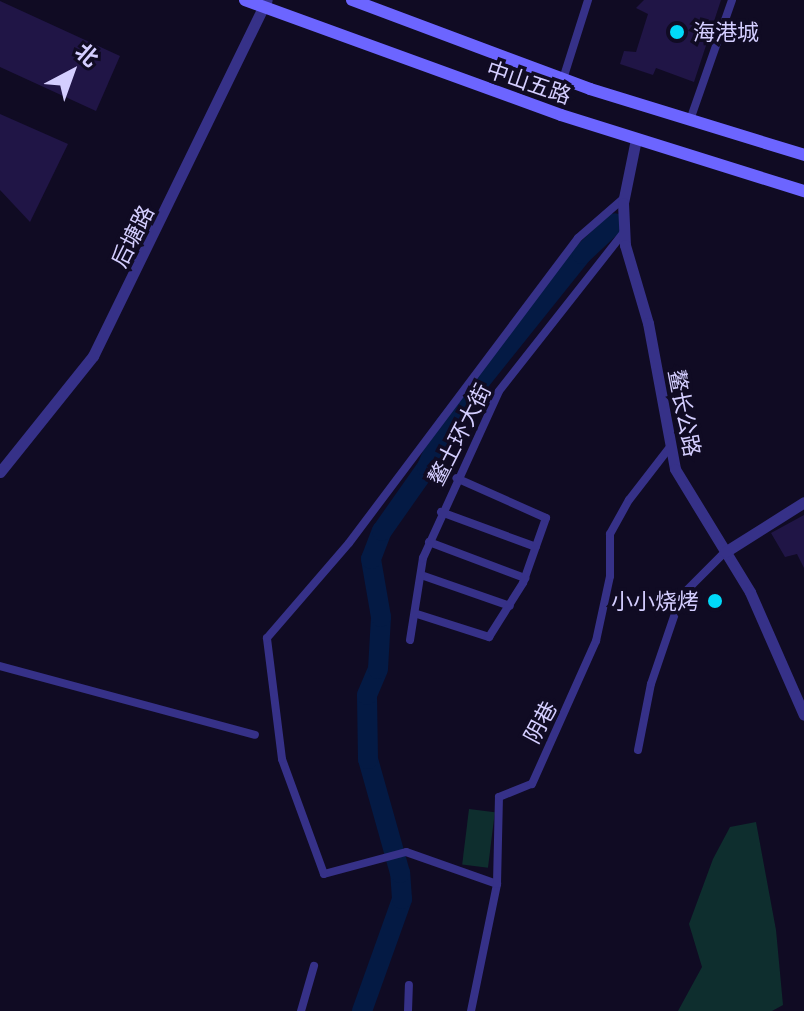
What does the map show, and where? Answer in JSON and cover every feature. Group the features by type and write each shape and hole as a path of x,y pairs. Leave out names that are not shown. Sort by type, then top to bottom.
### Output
{"main road":[{"name":"中山五路","path":"245,0 266,4 636,139 804,191"},
{"name":"中山五路","path":"352,0 563,79 804,155"}],"street":[{"path":"563,79 588,0"},
{"path":"583,16 596,0"},
{"path":"690,120 732,0"},
{"name":"后塘路","path":"0,472 93,356 266,4"},
{"name":"鳌长公路","path":"636,139 624,197 625,231 648,323 675,469 750,592 804,715"},
{"path":"497,884 401,853 324,874 282,759 267,638 349,543 578,238 624,197"},
{"name":"鳌土环大街","path":"410,640 429,542 456,478 499,391 625,231"},
{"name":"阴巷","path":"471,1011 497,884 499,797 532,784 596,641 610,576 610,534 629,500 670,447"},
{"path":"417,614 489,637 525,578 546,518 456,478"},
{"path":"638,750 651,684 681,596 725,552 804,502"},
{"path":"441,512 536,547"},
{"path":"429,542 525,578"},
{"path":"421,575 510,606"},
{"path":"0,666 255,735"},
{"path":"301,1011 314,966"},
{"path":"408,1011 409,985"}],"green space":[{"path":"469,809 495,812 488,868 462,865"},
{"path":"756,822 776,930 783,1005 772,1011 678,1011 702,967 689,924 713,859 730,827"}],"building":[{"name":"海港城","path":"644,0 721,0 694,82 656,68 653,75 620,64 624,51 636,52 648,14 636,8"},
{"path":"0,1 120,56 96,111 0,67"},
{"path":"0,114 68,144 30,222 0,190"},
{"path":"804,515 804,568 797,554 785,557 771,533"}],"waterway":[{"path":"362,1011 402,899 400,873 368,759 367,695 378,669 381,617 371,559 382,531 427,467 445,425 582,254 615,223"}],"place":[{"name":"海港城","path":"677,32"},
{"name":"小小烧烤","path":"715,601"}]}
